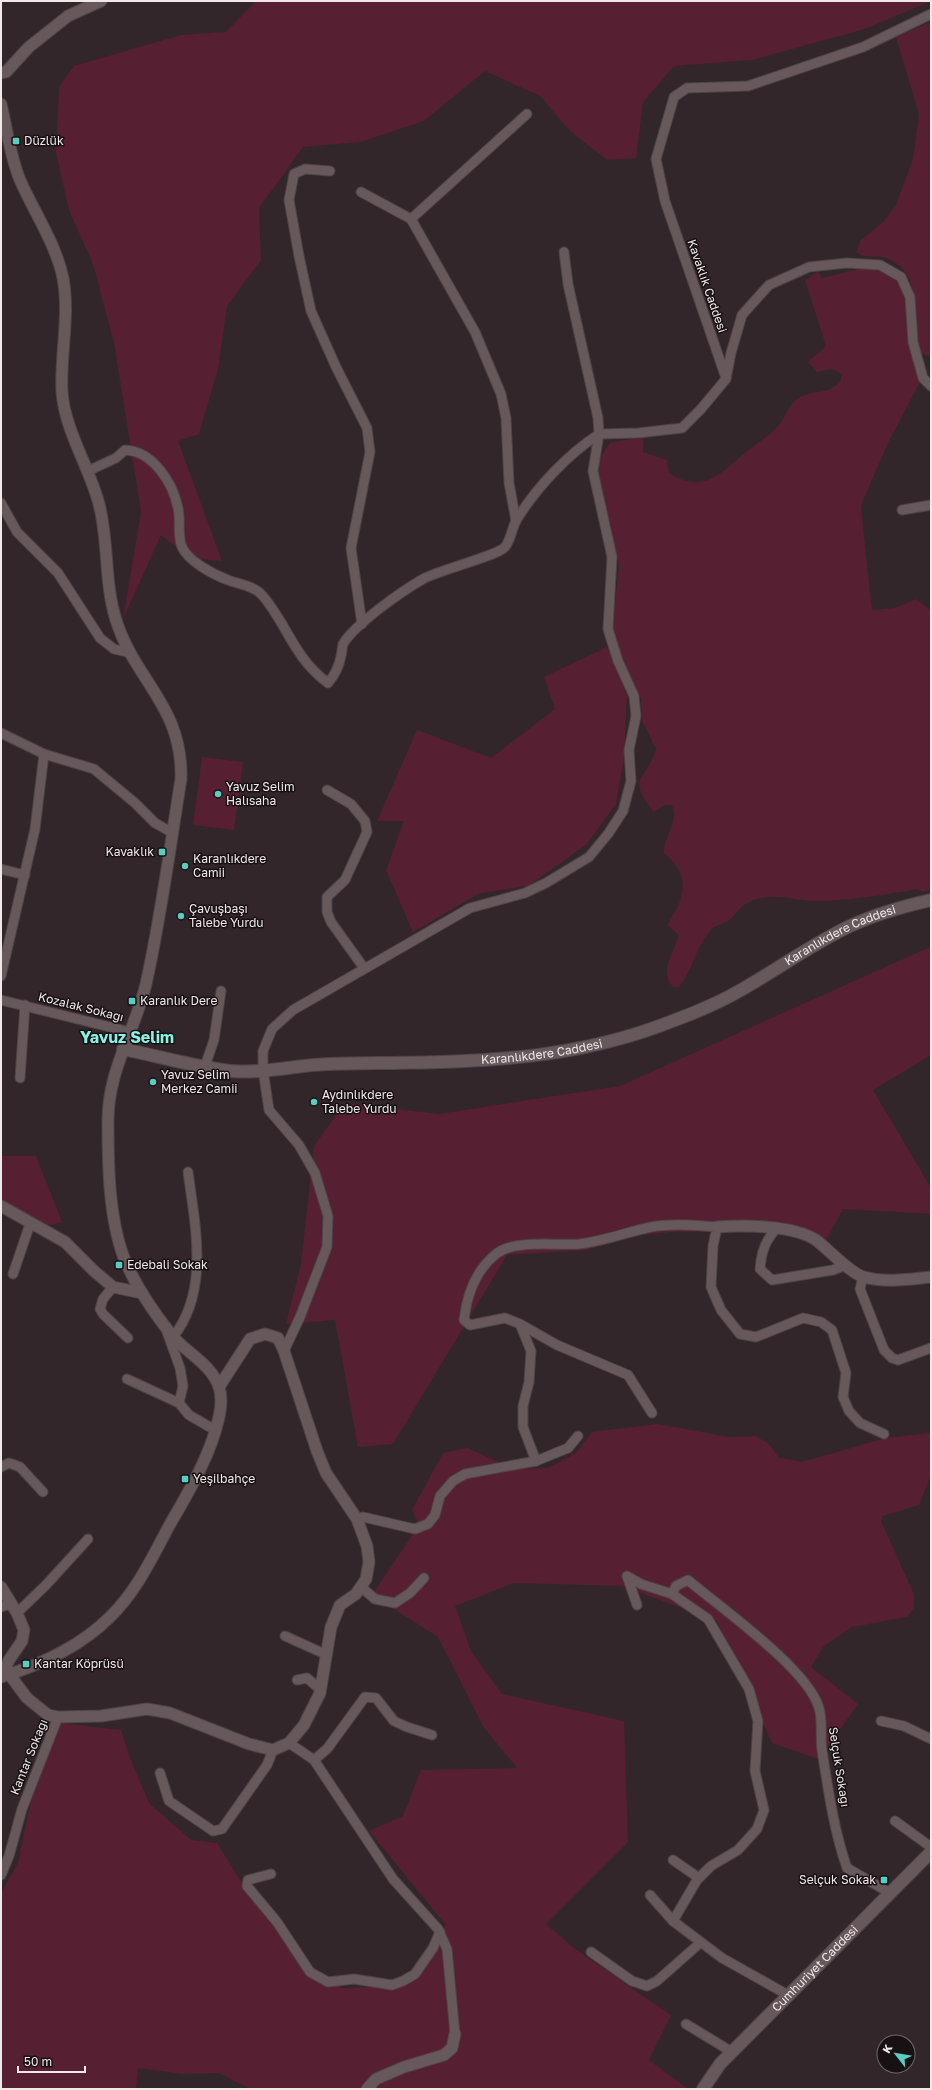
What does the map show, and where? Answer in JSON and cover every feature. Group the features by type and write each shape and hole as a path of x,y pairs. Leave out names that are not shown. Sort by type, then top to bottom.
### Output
{"main road":[{"name":"Karanlıkdere Caddesi","path":"123,1049 232,1071 263,1070 311,1065 514,1059 592,1047 674,1021 711,1005 740,990 826,938 852,925 902,907 931,900"},
{"name":"Cumhuriyet Caddesi","path":"703,2089 720,2064 931,1852"}],"street":[{"path":"1,73 6,72 29,47 68,16 102,1"},
{"name":"Kavaklık Caddesi","path":"726,379 664,201 656,159 674,97 686,88 748,86 863,46 931,14"},
{"path":"1,104 16,168 56,257 62,275 67,308 62,393 68,421 88,471 103,523 108,583 116,622 131,653 164,708 176,734 181,756 181,779 156,936 145,987 130,1032 115,1069 108,1105 112,1201 117,1232 123,1256 142,1293 173,1337 206,1367 219,1387 221,1406 215,1430 182,1503 133,1590 121,1606 95,1630 60,1653 26,1669 5,1676"},
{"path":"411,219 527,114"},
{"path":"330,170 304,169 294,174 289,200 311,311 336,367 367,428 370,452 351,548 362,624"},
{"path":"361,192 411,219 475,332 500,394 506,418 509,483 516,521"},
{"path":"284,1351 300,1317 327,1247 328,1216 315,1173 299,1145 269,1110 263,1070 264,1051 272,1028 293,1010 470,908 525,893 546,883 589,857 608,834 623,811 631,781 629,750 636,716 634,696 618,661 608,629 612,556 593,471 599,434 598,418 568,284 564,252"},
{"path":"88,471 116,458 125,450 136,450 151,460 170,486 179,509 182,547 191,560 228,580 242,584 258,592 273,609 304,661 314,673 328,683 335,676 343,645 362,624 424,579 451,567 496,552 505,547 516,521 530,500 589,440 599,434 638,433 682,428 701,409 726,379 731,353 742,315 769,285 809,267 847,263 880,265 901,277 910,297 913,342 923,378 931,386"},
{"path":"1,503 17,532 58,574 100,638 114,649 131,653"},
{"path":"902,510 931,505"},
{"path":"1,733 44,754 94,769 135,803 155,823 173,833"},
{"path":"1,976 36,830 44,754"},
{"path":"327,790 351,804 365,821 367,832 345,880 328,897 327,912 330,922 364,968"},
{"path":"1,869 25,875"},
{"path":"205,1066 214,1040 221,991"},
{"name":"Kozalak Sokağı","path":"1,1000 130,1032"},
{"name":"Kozalak Sokağı","path":"20,1078 25,1005"},
{"path":"173,1337 184,1324 195,1284 198,1252 188,1172"},
{"path":"1,1206 30,1224 65,1242 94,1271 113,1286 142,1293"},
{"path":"13,1274 30,1224"},
{"path":"652,1413 628,1375 557,1345 520,1324 506,1318 470,1325 464,1320 466,1302 478,1272 497,1253 508,1247 580,1244 652,1227 692,1225 777,1228 815,1239 863,1277 901,1280 931,1277"},
{"path":"717,1227 712,1246 711,1287 721,1310 730,1322 740,1334 756,1337 803,1318 821,1322 832,1330 846,1373 844,1397 848,1411 860,1423 884,1434"},
{"path":"777,1228 770,1236 761,1258 760,1269 772,1280 833,1270 846,1265"},
{"path":"863,1277 860,1289 884,1350 892,1358 898,1360 931,1348"},
{"path":"113,1286 103,1299 100,1309 103,1314 128,1338"},
{"path":"520,1324 532,1351 529,1382 523,1406 523,1427 536,1461"},
{"path":"166,1328 180,1368 183,1386 179,1403"},
{"path":"5,1676 27,1698 48,1715 58,1717 101,1716 147,1710 170,1713 249,1744 273,1750 289,1743 304,1725 321,1690 331,1627 340,1605 356,1594 366,1579 369,1562 367,1546 357,1519 326,1473 317,1451 284,1351 278,1338 265,1334 250,1339 219,1387"},
{"path":"127,1379 179,1403 189,1415 215,1430"},
{"path":"357,1519 363,1517 415,1529 428,1524 435,1515 440,1496 453,1481 465,1474 536,1461 568,1448 578,1436"},
{"path":"1,1468 9,1463 20,1467 43,1492"},
{"path":"9,1608 46,1586 88,1539"},
{"path":"637,1605 627,1576 642,1584 672,1594 708,1619 749,1689 758,1721 756,1771 764,1810 757,1829 738,1850 711,1866 699,1878 673,1921"},
{"path":"361,1587 375,1599 395,1603 410,1593 424,1578"},
{"name":"Selçuk Sokağı","path":"672,1594 676,1586 688,1580 772,1650 804,1681 819,1708 822,1749 841,1849 847,1868 890,1893"},
{"path":"1,1587 9,1608 24,1630 24,1636 7,1664 5,1676"},
{"path":"285,1636 327,1656"},
{"path":"297,1680 307,1678 321,1690"},
{"path":"314,1760 327,1749 365,1697 376,1698 394,1721 407,1728 432,1735"},
{"name":"Kantar Sokağı","path":"1,1875 9,1856 22,1809 58,1717"},
{"path":"881,1721 904,1726 931,1739"},
{"path":"289,1743 314,1760 393,1879 440,1932 446,1949 455,2034 452,2048 444,2055 404,2067 376,2079 367,2089"},
{"path":"160,1773 169,1801 213,1831 222,1829 267,1765 273,1750"},
{"path":"895,1821 931,1847"},
{"path":"673,1860 699,1878"},
{"path":"271,1874 248,1880 247,1886 277,1922 310,1972 328,1982 354,1979 392,1985 403,1982 414,1974 433,1948 440,1932"},
{"path":"650,1895 673,1921 700,1943 722,1958 788,1995"},
{"path":"591,1952 632,1981 647,1986 657,1981 700,1943"},
{"path":"686,2024 732,2052"}],"shaded area":[{"path":"256,1 931,1 865,29 752,60 674,66 643,102 636,158 607,160 570,131 540,96 485,71 424,121 360,142 303,147 259,208 261,260 227,306 218,369 199,434 178,441 222,561 190,558 161,535 123,619 141,511 114,343 93,264 69,210 56,153 59,87 74,66 181,35 226,32"},
{"path":"931,22 931,354 927,356 921,353 918,347 914,299 908,276 901,267 887,258 869,257 860,255 856,252 861,240 883,222 896,205 913,159 919,114 896,37"},
{"path":"859,269 873,269 886,272 894,278 899,285 906,303 911,345 920,382 888,443 862,503 861,509 872,610 895,608 916,599 931,611 931,890 923,892 917,889 869,897 820,901 782,897 764,897 755,900 739,909 729,921 712,929 702,942 684,980 679,987 673,987 667,975 667,969 668,962 679,935 668,926 681,898 683,883 679,871 664,853 664,847 673,823 674,811 672,805 665,805 654,812 645,800 639,785 640,779 652,760 656,749 642,721 641,698 627,674 612,631 619,566 598,469 602,455 610,443 644,438 643,452 667,460 669,473 682,480 694,482 704,481 723,471 773,431 796,400 807,394 834,387 840,382 842,375 839,372 827,370 817,372 808,362 826,346 805,280 818,272 822,278"},
{"path":"607,647 627,695 624,758 616,804 587,844 528,886 480,893 413,932 386,870 404,821 377,821 417,730 491,758 555,709 544,677"},
{"name":"Yavuz Selim Halısaha","path":"202,757 243,762 234,830 193,825"},
{"path":"930,947 931,1055 873,1090 931,1188 931,1214 843,1209 821,1250 787,1230 671,1232 641,1235 586,1250 507,1255 393,1444 358,1447 335,1320 286,1324 301,1264 314,1146 345,1103 439,1114 620,1086"},
{"path":"1,1156 36,1156 62,1222 38,1229 1,1205"},
{"path":"657,1424 729,1437 756,1436 769,1444 779,1458 802,1462 886,1438 931,1433 931,1475 919,1505 883,1516 881,1521 914,1594 914,1608 907,1617 852,1627 823,1647 811,1667 858,1704 819,1759 772,1743 717,1621 622,1586 514,1583 455,1606 471,1651 502,1694 624,1721 628,1842 546,1924 575,1949 671,2015 649,2060 688,2089 250,2089 219,2073 184,2074 138,2068 136,2089 1,2089 1,1893 18,1863 34,1786 59,1723 121,1730 130,1758 149,1803 191,1840 217,1843 244,1886 311,1967 342,1988 400,1986 446,1925 369,1831 403,1816 421,1770 517,1768 484,1728 438,1637 372,1595 419,1525 412,1510 443,1453 468,1448 513,1469 548,1468 576,1453 592,1432"}],"place":[{"name":"Düzlük","path":"16,141"},
{"name":"Yavuz Selim Halısaha","path":"218,794"},
{"name":"Kavaklık","path":"162,852"},
{"name":"Karanlıkdere Camii","path":"185,866"},
{"name":"Çavuşbaşı Talebe Yurdu","path":"181,916"},
{"name":"Karanlık Dere","path":"132,1001"},
{"name":"Yavuz Selim Merkez Camii","path":"153,1082"},
{"name":"Aydınlıkdere Talebe Yurdu","path":"314,1102"},
{"name":"Edebali Sokak","path":"119,1265"},
{"name":"Yeşilbahçe","path":"185,1479"},
{"name":"Kantar Köprüsü","path":"26,1664"},
{"name":"Selçuk Sokak","path":"884,1880"}],"district":[{"name":"Yavuz Selim","path":"127,1037"}]}
